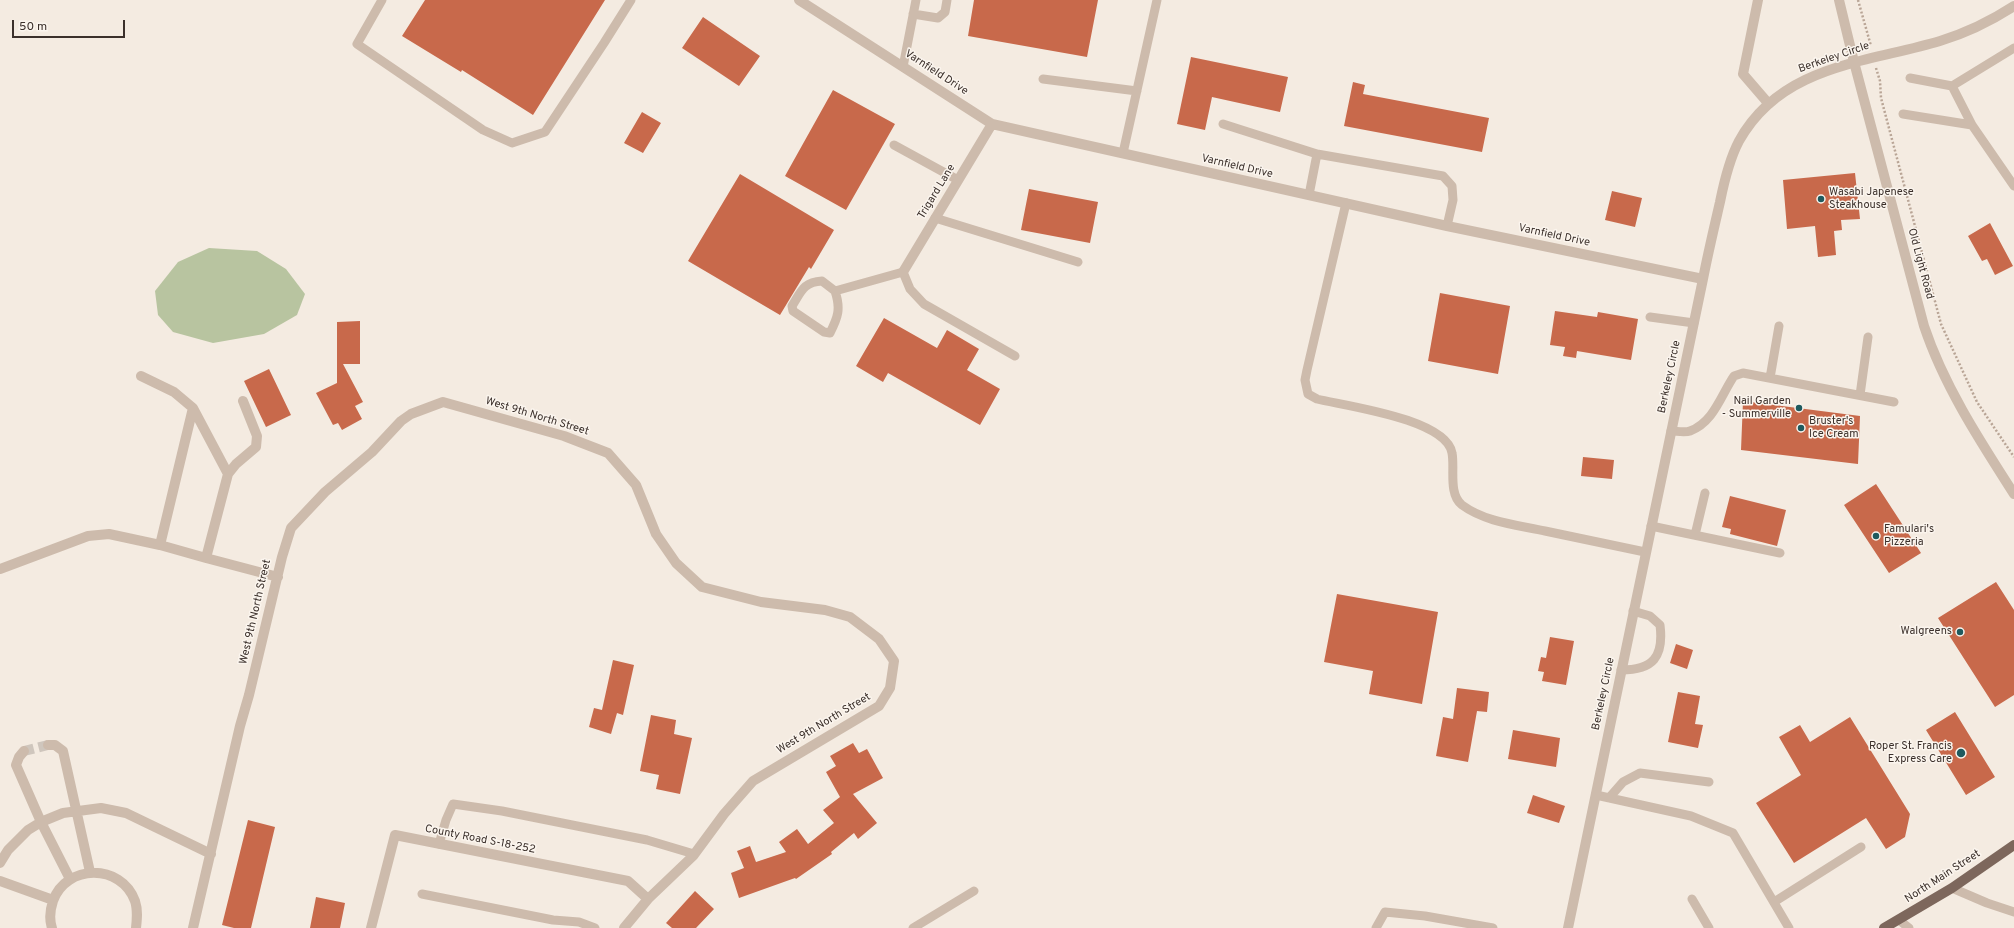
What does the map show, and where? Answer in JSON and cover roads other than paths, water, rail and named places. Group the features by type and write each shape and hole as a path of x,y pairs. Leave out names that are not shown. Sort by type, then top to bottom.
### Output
{"main road":[{"name":"North Main Street","path":"1884,928 1952,888 2014,845"}],"street":[{"name":"Varnfield Drive","path":"799,0 992,124 1447,226 1702,279"},
{"path":"1758,0 1743,74 1768,103"},
{"name":"Old Light Road","path":"1839,0 1924,326 1933,354 1955,396 2014,494"},
{"name":"Berkeley Circle","path":"1568,928 1702,279 1729,165 1738,142 1750,124 1768,103 1786,90 1809,77 1854,62 1957,35 1979,26 2014,6"},
{"name":"Trigard Lane","path":"903,272 992,124"},
{"path":"142,376 174,392 193,408 228,474"},
{"path":"206,558 228,474 236,464 256,447 257,436 242,401"},
{"name":"West 9th North Street","path":"193,928 240,726 250,695 282,557 291,528 325,492 362,461 411,414 443,402 564,436 608,453 636,485 656,534 676,563 702,587 761,602 825,610 850,617 879,638 894,661 890,688 879,706 753,781 736,798 694,854 648,899 624,928"},
{"path":"160,545 193,408"},
{"path":"0,569 88,536 109,534 160,545 278,577"},
{"path":"48,745 55,745 63,751 78,811 90,872"},
{"path":"24,752 19,757 16,764 70,879"},
{"path":"0,864 13,845 28,830 42,822 63,813 101,808 126,813 211,854"},
{"name":"County Road S-18-252","path":"371,928 395,835 628,881 648,899"},
{"path":"52,928 50,908 53,900 64,883 76,875 90,872 104,873 118,879 128,888 135,901 138,915 136,928"},
{"path":"0,881 53,900"}],"lane":[{"path":"382,0 357,44 484,130 512,143 545,132 604,43 630,0"},
{"path":"903,67 916,0"},
{"path":"913,14 938,18 945,12 947,0"},
{"path":"1123,153 1157,0"},
{"path":"1910,78 1952,86 2014,48"},
{"path":"1043,79 1137,91"},
{"path":"1952,86 1972,125 2014,186"},
{"path":"1903,114 1972,125"},
{"path":"1223,124 1317,154 1443,176 1452,186 1453,200 1447,226"},
{"path":"894,145 958,180"},
{"path":"1309,195 1317,154"},
{"path":"1346,203 1305,380 1308,394 1317,399 1414,422 1432,430 1445,439 1452,452 1454,490 1460,504 1476,514 1510,524 1645,552"},
{"path":"935,218 1078,262"},
{"path":"835,291 903,272 910,289 924,304 1015,356"},
{"path":"822,281 835,291 838,301 838,318 830,333 824,332 792,310 792,306 805,286 813,282 822,281"},
{"path":"1650,317 1694,323"},
{"path":"1770,378 1779,326"},
{"path":"1860,395 1868,337"},
{"path":"1671,431 1689,432 1705,420 1715,410 1734,376 1743,373 1894,402"},
{"path":"1695,535 1705,493"},
{"path":"1651,526 1780,553"},
{"path":"1621,670 1637,670 1650,665 1657,655 1660,646 1660,625 1650,616 1633,611"},
{"path":"1610,798 1623,782 1640,773 1709,782"},
{"path":"1596,795 1691,816 1733,833 1789,928"},
{"path":"439,844 446,820 453,804 502,811 647,840 694,854"},
{"path":"1774,902 1861,847"},
{"path":"1952,888 1987,903 2014,912"},
{"path":"913,928 974,891"},
{"path":"422,894 553,920 579,922 595,928"},
{"path":"1692,899 1708,928"},
{"path":"1376,928 1385,912 1425,916 1456,925 1492,928"},
{"path":"1899,920 1909,928"}],"tunnel":[{"path":"24,751 48,745"}],"place":[{"name":"Wasabi Japenese Steakhouse","path":"1821,199"},
{"name":"Nail Garden - Summerville","path":"1799,408"},
{"name":"Bruster's Ice Cream","path":"1801,428"},
{"name":"Famulari's Pizzeria","path":"1876,536"},
{"name":"Walgreens","path":"1960,632"},
{"name":"Roper St. Francis Express Care","path":"1961,753"}]}
